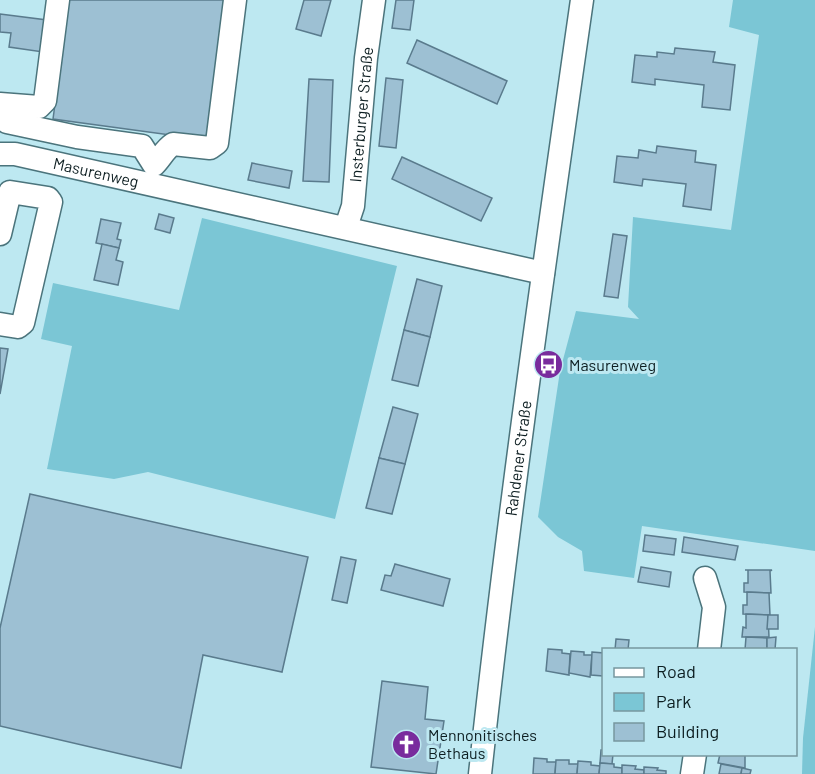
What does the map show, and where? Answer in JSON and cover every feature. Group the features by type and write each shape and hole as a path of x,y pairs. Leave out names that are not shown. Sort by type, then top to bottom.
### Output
{"street":[{"path":"0,104 39,107 45,101 58,0"},
{"path":"152,174 167,148 173,144 210,148 217,144 235,0"},
{"name":"Insterburger Straße","path":"346,227 353,206 365,70 374,0"},
{"name":"Rahdener Straße","path":"480,774 490,676 543,273 582,0"},
{"path":"0,112 7,122 77,137 142,146 152,174"},
{"name":"Masurenweg","path":"0,154 15,154 152,174 346,227 543,273"},
{"path":"0,234 5,187 48,198 51,202 23,323 18,327 0,324"},
{"path":"705,578 714,607 709,648"},
{"path":"692,774 695,756"}],"green space":[{"path":"733,0 815,0 815,551 642,526 634,578 584,571 582,551 558,537 538,517 560,371 576,311 639,319 628,307 633,217 731,230 759,35 729,27"},
{"path":"202,218 397,266 335,519 148,472 114,479 47,469 72,346 41,339 53,283 179,310"},
{"path":"815,627 815,774 802,774 803,738"}],"building":[{"path":"69,0 226,0 207,140 53,119"},
{"path":"304,0 331,0 321,36 296,29"},
{"path":"396,0 414,0 410,30 392,28"},
{"path":"0,14 47,20 43,52 9,47 11,33 0,32"},
{"path":"417,40 507,81 497,104 407,63"},
{"path":"675,48 715,52 713,62 735,65 730,110 702,107 704,85 655,79 655,85 632,82 635,55 657,57 657,52 674,54"},
{"path":"386,78 403,80 396,148 379,146"},
{"path":"309,79 333,80 329,182 303,181"},
{"path":"657,146 696,151 695,162 716,165 711,210 683,206 686,184 643,179 642,186 614,182 617,156 638,158 639,150 656,153"},
{"path":"402,157 492,198 481,221 392,179"},
{"path":"252,163 292,171 289,188 248,180"},
{"path":"159,214 174,218 170,233 155,229"},
{"path":"101,219 121,223 117,239 121,240 119,248 96,243"},
{"path":"613,234 627,236 618,298 604,296"},
{"path":"102,244 119,248 116,260 123,262 118,285 94,280"},
{"path":"417,279 442,286 430,337 404,330"},
{"path":"404,330 430,337 418,386 392,380"},
{"path":"0,348 8,349 0,394"},
{"path":"393,407 418,414 405,464 379,458"},
{"path":"379,458 405,464 392,514 366,508"},
{"path":"30,494 308,557 282,672 203,655 181,768 0,726 0,628"},
{"path":"645,535 676,539 674,555 643,551"},
{"path":"684,537 738,546 735,560 682,552"},
{"path":"341,557 356,560 347,603 332,600"},
{"path":"395,564 450,579 443,606 381,590 385,575 391,576"},
{"path":"641,567 671,572 669,587 638,582"},
{"path":"748,570 772,570 770,571 771,593 744,592 744,583 748,583"},
{"path":"747,592 769,593 770,615 743,614 743,605 747,605"},
{"path":"746,614 768,615 769,637 742,637 743,627 746,628"},
{"path":"768,615 778,615 778,629 767,629"},
{"path":"746,637 767,638 767,648 745,648"},
{"path":"776,637 775,648 767,648 767,638"},
{"path":"616,639 629,640 628,648 615,648"},
{"path":"548,649 562,650 562,653 570,654 569,675 546,671"},
{"path":"571,651 592,655 590,677 569,673"},
{"path":"592,652 602,653 602,676 591,675"},
{"name":"Mennonitisches Bethaus","path":"382,681 428,687 425,719 444,721 436,774 371,767"},
{"path":"601,750 602,756 613,756 612,764 600,763"},
{"path":"720,756 745,756 745,768 718,763"},
{"path":"534,758 556,762 555,774 533,774"},
{"path":"556,760 569,760 569,764 578,764 577,774 555,774"},
{"path":"578,761 591,762 591,765 600,766 599,774 577,774"},
{"path":"600,763 614,764 614,767 622,768 622,774 599,774"},
{"path":"721,764 742,768 741,774 719,774"},
{"path":"622,765 636,766 635,769 644,770 644,774 622,774"},
{"path":"644,767 658,768 657,770 666,771 666,774 644,774"},
{"path":"742,768 751,770 750,774 741,774"}],"place":[{"name":"Masurenweg","path":"548,365"},
{"name":"Mennonitisches Bethaus","path":"407,744"}]}
